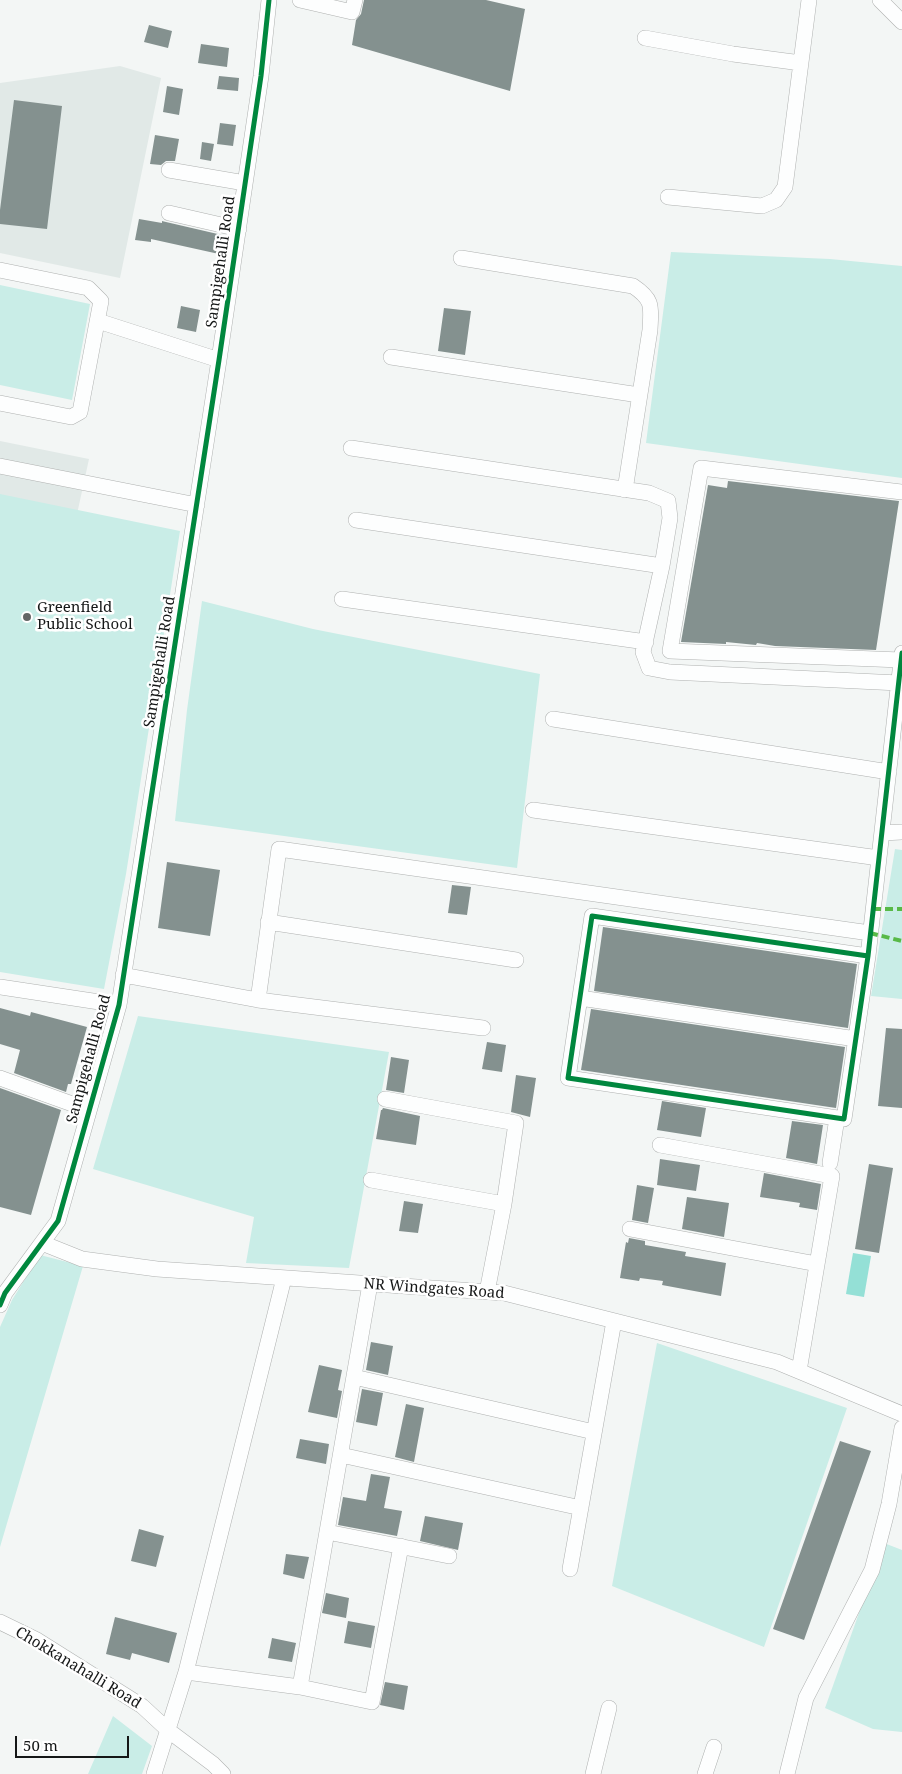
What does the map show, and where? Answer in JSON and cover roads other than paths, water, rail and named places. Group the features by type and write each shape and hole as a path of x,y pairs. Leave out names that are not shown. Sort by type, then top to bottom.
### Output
{"street":[{"name":"Sampigehalli Road","path":"0,1305 5,1293 58,1220 119,1005 239,229 261,76 269,0"},
{"path":"300,0 352,12 355,0"},
{"path":"668,197 762,206 776,200 785,187 809,0"},
{"path":"880,0 902,22"},
{"path":"646,38 733,54 801,63"},
{"path":"169,170 245,183"},
{"path":"169,213 239,229"},
{"path":"461,258 633,286 646,294 651,305 650,330 625,490"},
{"path":"0,270 88,288 101,301 80,412 71,417 0,403"},
{"path":"98,321 219,360"},
{"path":"391,357 639,396"},
{"path":"351,448 649,493 668,501 670,518 662,566 643,652 649,668 670,672 899,683"},
{"path":"0,466 197,505"},
{"path":"868,956 592,916 568,1078 844,1119 868,956 902,657 670,651 701,468 902,492"},
{"path":"356,520 662,566"},
{"path":"342,599 646,642"},
{"path":"553,719 888,772"},
{"path":"533,810 879,858"},
{"path":"882,833 902,832"},
{"path":"258,1000 279,849 870,934"},
{"path":"268,922 516,960"},
{"path":"123,975 258,1000 482,1028"},
{"path":"0,987 119,1005"},
{"path":"580,998 856,1038"},
{"path":"0,1078 89,1110"},
{"path":"385,1099 516,1124 488,1292"},
{"path":"830,1163 837,1118"},
{"path":"660,1145 832,1176 799,1371"},
{"path":"371,1180 504,1204"},
{"path":"630,1229 817,1264"},
{"name":"NR Windgates Road","path":"42,1243 82,1259 157,1269 504,1293 776,1362 902,1414"},
{"path":"154,1774 186,1672 284,1278"},
{"path":"300,1687 370,1284"},
{"path":"570,1569 614,1321"},
{"path":"354,1377 594,1432"},
{"path":"787,1774 806,1698 872,1570 889,1504 902,1428"},
{"path":"341,1455 581,1508"},
{"path":"327,1532 449,1556"},
{"path":"186,1672 300,1687 372,1702 401,1546"},
{"name":"Chokkanahalli Road","path":"0,1622 37,1640 142,1706 169,1731 213,1764 223,1774"},
{"path":"593,1774 609,1708"},
{"path":"705,1774 714,1747"}],"water":[{"path":"853,1253 871,1256 864,1297 846,1294"}],"place":[{"name":"Greenfield Public School","path":"27,617"}]}
